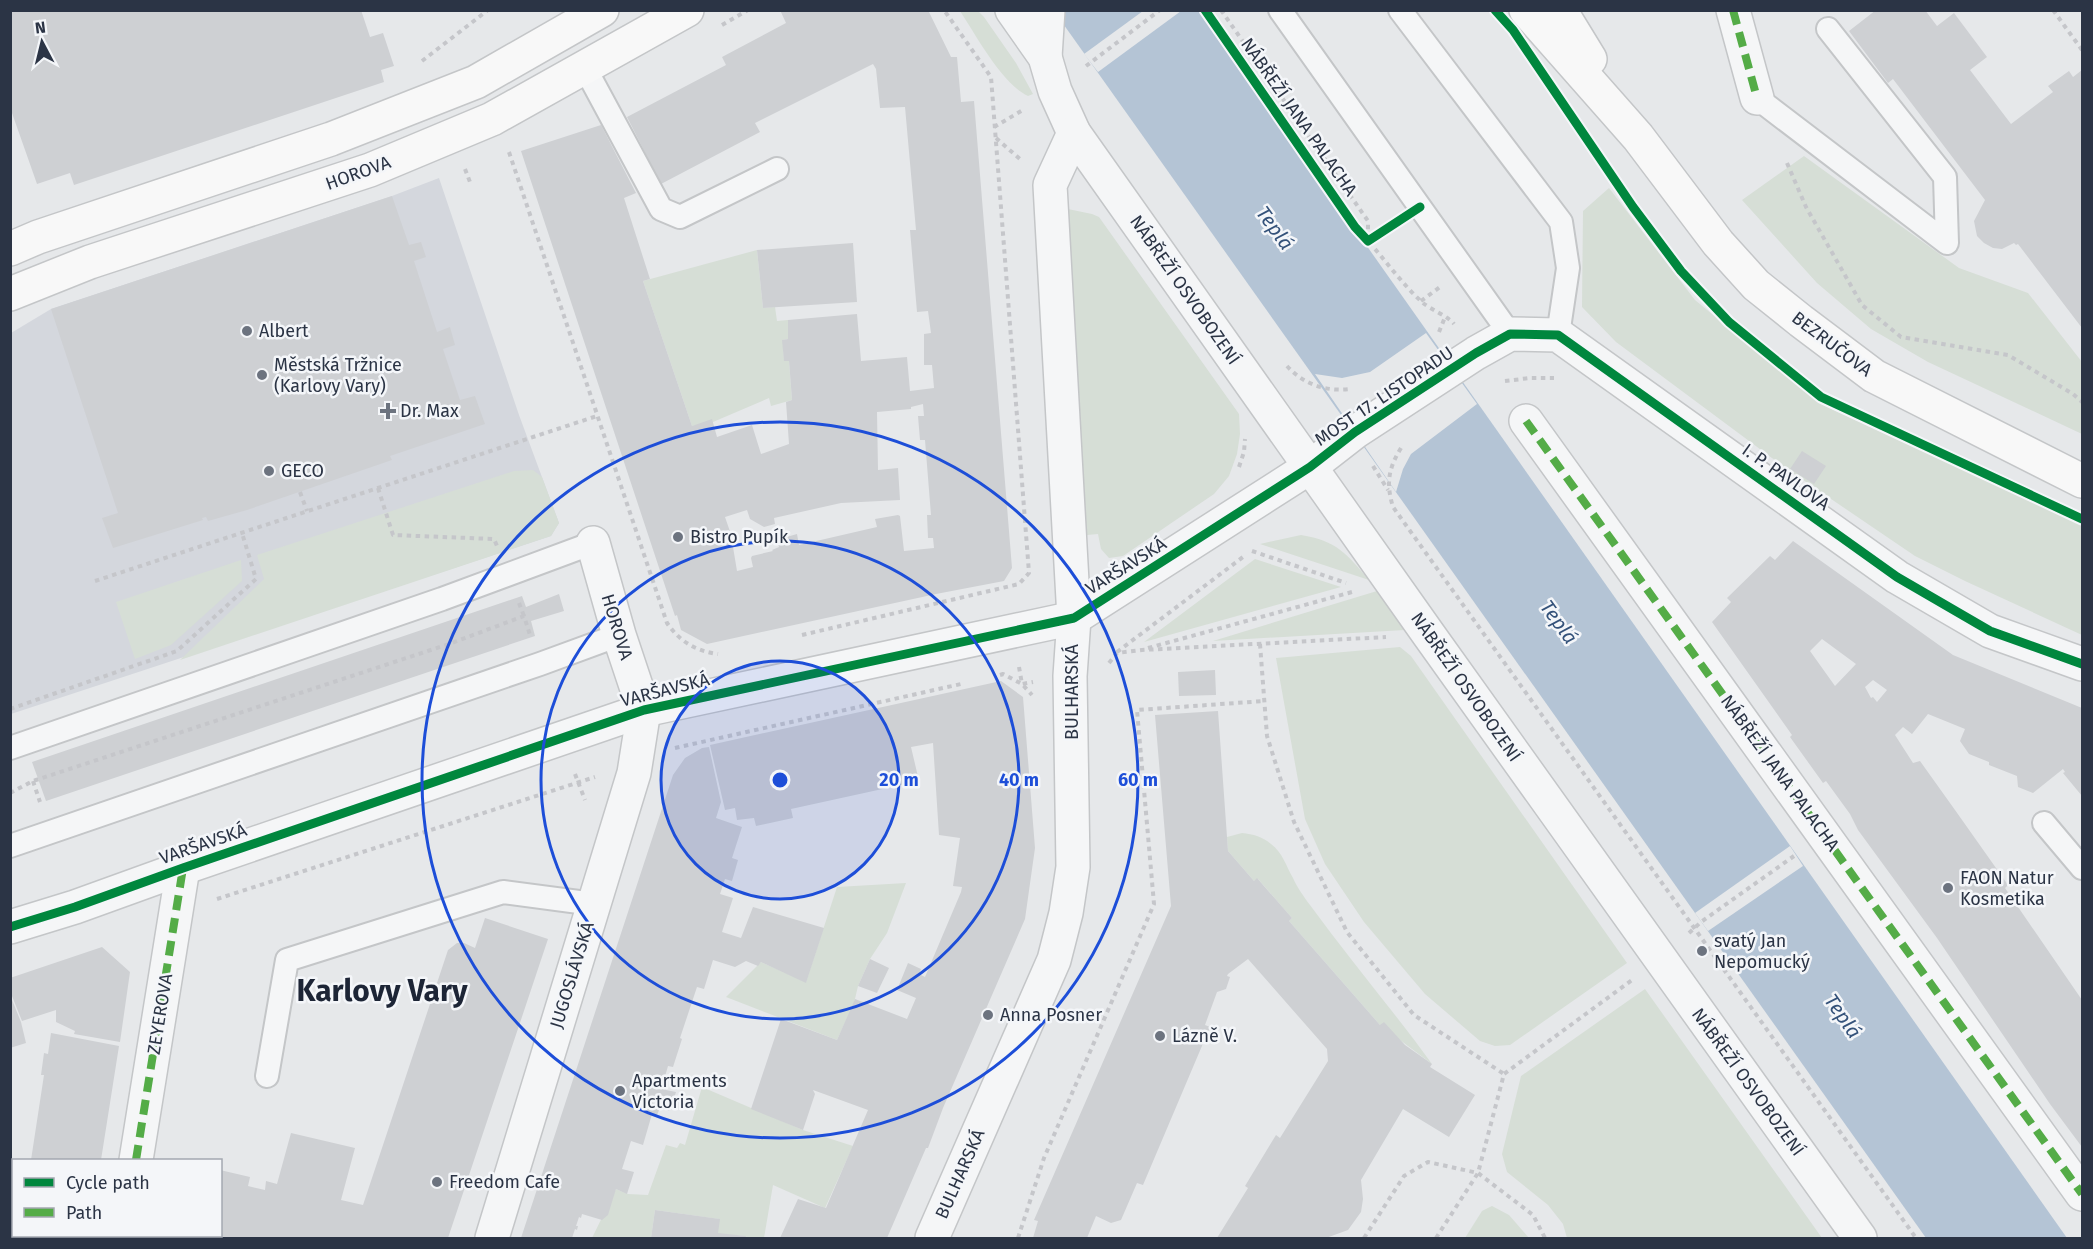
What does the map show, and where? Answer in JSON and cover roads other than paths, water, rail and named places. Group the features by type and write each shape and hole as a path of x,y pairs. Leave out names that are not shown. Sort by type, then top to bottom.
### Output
{"street":[{"name":"HOROVA","path":"10,294 90,262 370,170 492,119 687,10"},
{"path":"1012,10 1045,57 1055,91 1074,133"},
{"path":"1045,57 1048,10"},
{"name":"BEZRUČOVA","path":"1526,10 1638,137 1718,243 1756,285 1874,376 2082,481"},
{"name":"BEZRUČOVA","path":"1560,10 1638,137"},
{"path":"1733,10 1757,98"},
{"path":"10,249 38,237 331,139 476,82 593,14"},
{"name":"BULHARSKÁ","path":"932,1239 1054,960 1066,913 1073,867 1070,676 1074,618 1050,185 1074,133"},
{"name":"NÁBŘEŽÍ OSVOBOZENÍ","path":"1074,133 1310,467 1377,585 1429,635 1860,1239"},
{"path":"1510,334 1558,334"},
{"name":"MOST 17. LISTOPADU","path":"1310,467 1355,432 1510,334"},
{"name":"I. P. PAVLOVA","path":"1558,334 1897,577 1990,631 2082,664"},
{"name":"NÁBŘEŽÍ JANA PALACHA","path":"1526,421 2082,1194"},
{"name":"VARŠAVSKÁ","path":"16,918 75,907 644,710 1074,618 1310,467"},
{"name":"HOROVA","path":"593,543 618,635 644,710"},
{"name":"JUGOSLÁVSKÁ","path":"492,1239 636,764 644,710"},
{"name":"ZEYEROVA","path":"136,1159 183,868"}],"lane":[{"path":"1280,10 1510,334"},
{"path":"1400,10 1560,222 1568,268 1558,334"},
{"path":"1757,98 1947,243 1945,177 1828,29"},
{"path":"585,68 661,209 680,217 777,169"},
{"path":"10,748 593,543"},
{"path":"10,846 540,664 618,635"},
{"path":"2044,823 2082,868"},
{"path":"267,1076 287,960 503,892 594,903"}],"water":[{"name":"Teplá","path":"1054,11 1201,11 2067,1238 1926,1238"}],"place":[{"name":"Albert","path":"247,331"},
{"name":"Městská Tržnice (Karlovy Vary)","path":"262,375"},
{"name":"Dr. Max","path":"388,411"},
{"name":"GECO","path":"269,471"},
{"name":"Bistro Pupík","path":"678,537"},
{"name":"FAON Natur Kosmetika","path":"1948,888"},
{"name":"svatý Jan Nepomucký","path":"1702,951"},
{"name":"Anna Posner","path":"988,1015"},
{"name":"Lázně V.","path":"1160,1036"},
{"name":"Apartments Victoria","path":"620,1091"},
{"name":"Freedom Cafe","path":"437,1182"}],"district":[{"name":"Karlovy Vary","path":"382,991"}]}
